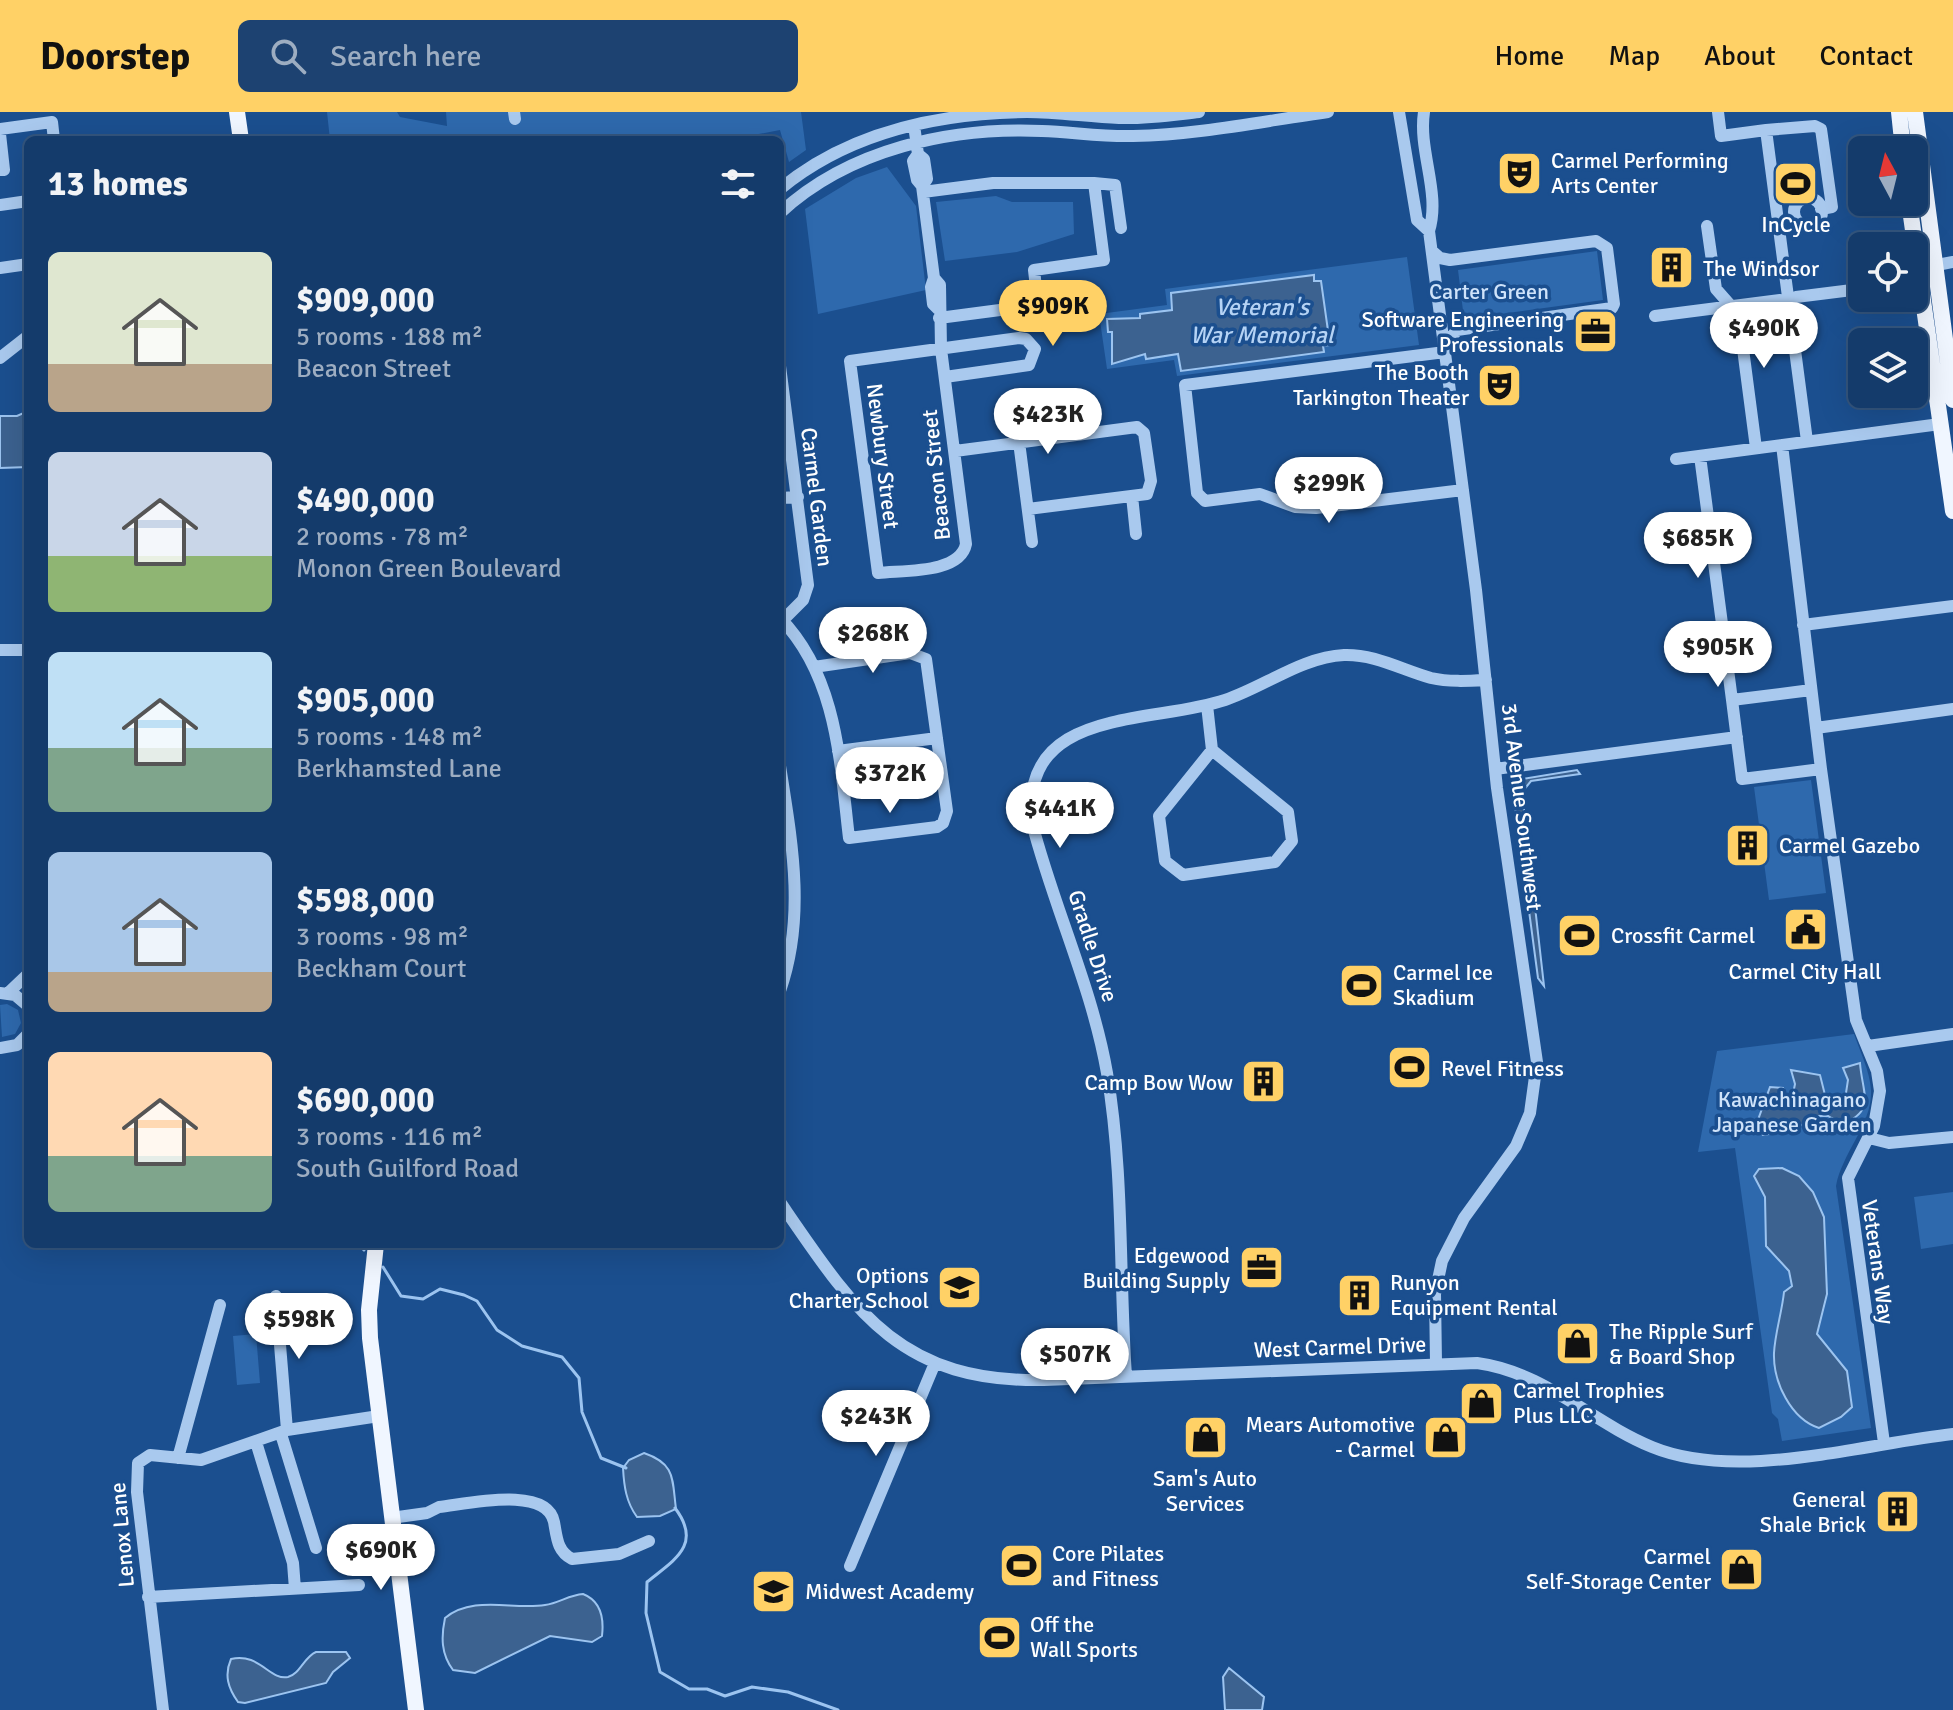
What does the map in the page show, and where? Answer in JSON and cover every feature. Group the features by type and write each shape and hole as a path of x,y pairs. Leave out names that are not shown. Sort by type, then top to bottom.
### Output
{"main road":[{"path":"237,112 240,136"},
{"path":"247,112 250,136"},
{"path":"1899,112 1902,136"},
{"path":"1915,112 1945,264 1953,400"},
{"path":"1922,312 1953,511"},
{"path":"376,1248 369,1310 379,1416 416,1710"}],"street":[{"path":"784,186 829,156 870,137 914,125 1011,113 1119,118 1199,112"},
{"path":"784,210 829,175 866,157 1020,130 1130,137 1328,112"},
{"path":"1401,112 1422,112"},
{"name":"3rd Avenue Southwest","path":"1401,112 1417,220 1429,231"},
{"name":"3rd Avenue Southwest","path":"1422,112 1421,135 1434,216 1429,231 1495,769 1536,1047 1536,1080 1530,1113 1516,1146 1464,1218 1442,1261 1435,1294 1436,1363"},
{"path":"1718,112 1721,136 1815,126 1821,129 1832,207 1821,209"},
{"path":"2,170 0,131 52,122 54,136"},
{"name":"Beacon Street","path":"914,125 917,148 913,161 922,189 934,278 940,285 941,349 966,544 964,552 951,564"},
{"path":"1766,130 1807,441"},
{"path":"922,189 993,183 1115,185 1121,228"},
{"path":"939,313 1038,305 1034,270 1104,260 1094,183"},
{"path":"1806,198 1816,200 1821,209 1819,220 1810,225 1800,223 1794,214 1797,204 1806,198"},
{"path":"0,205 24,202"},
{"path":"1777,216 1794,214"},
{"path":"1707,226 1716,289 1731,306 1740,326 1756,448"},
{"path":"1432,251 1440,258 1450,260 1596,241 1607,248 1614,304 1612,308 1457,330 1445,350 1185,385 1197,493 1201,500 1260,494 1295,507 1316,508 1463,490"},
{"path":"0,268 24,265"},
{"path":"1796,297 1848,290"},
{"path":"1655,316 1780,300"},
{"name":"Beacon Street","path":"941,349 1019,338 1026,339 1035,349 1029,365 945,377"},
{"path":"0,358 24,339"},
{"name":"Newbury Street","path":"941,349 850,361 878,573 951,564"},
{"name":"Carmel Garden","path":"784,395 808,585 803,600 784,618"},
{"path":"1676,459 1940,424"},
{"path":"955,451 1137,427 1144,433 1151,481 1147,494 1028,509"},
{"path":"1019,442 1032,542"},
{"path":"1732,700 1811,690 1782,445"},
{"path":"1700,456 1742,779 1821,769"},
{"path":"1132,496 1136,534"},
{"path":"784,498 798,497"},
{"path":"1803,625 1953,606"},
{"path":"784,625 814,667 830,711 849,838 937,827 943,823 947,811 926,659 910,653 814,667"},
{"path":"0,650 24,650"},
{"name":"Gradle Drive","path":"1126,1376 1116,1160 1107,1073 1087,987 1036,839 1032,795 1044,761 1079,730 1207,705 1311,662 1342,655 1373,658 1442,680 1486,680"},
{"name":"Veterans Way","path":"1811,690 1856,1020 1868,1046 1880,1091 1876,1120 1848,1178 1884,1443"},
{"path":"1207,705 1212,750 1159,816 1165,861 1183,875 1275,862 1292,841 1284,805 1212,750"},
{"path":"1816,728 1953,709"},
{"path":"1495,769 1737,737"},
{"path":"838,751 937,738"},
{"path":"784,828 796,916 784,972"},
{"path":"3,991 24,977"},
{"path":"3,991 24,1002"},
{"path":"1868,1046 1953,1034"},
{"path":"6,1047 24,1036"},
{"path":"1869,1138 1889,1143 1953,1137"},
{"name":"West Carmel Drive","path":"784,1208 849,1300 889,1337 935,1363 964,1373 1016,1380 1477,1363 1517,1373 1550,1387 1625,1434 1652,1447 1690,1458 1743,1462 1953,1434"},
{"path":"276,1296 284,1432 316,1548"},
{"path":"178,1458 220,1305"},
{"path":"850,1566 935,1363"},
{"name":"Lenox Lane","path":"163,1710 136,1468 145,1456 201,1460 284,1432 379,1416"},
{"path":"256,1442 293,1563 295,1589"},
{"path":"391,1518 427,1513 439,1507 523,1500 543,1504 553,1513 559,1548 572,1559 619,1554 649,1541"},
{"path":"148,1597 359,1585"}],"green space":[{"path":"327,112 397,112 400,117 447,126 446,112 801,112 806,150 789,162 780,130 748,136 330,136"},
{"path":"887,167 916,206 926,290 818,314 805,209 856,178"},
{"path":"996,196 1012,202 1073,202 1074,234 1017,252 945,261 936,202"},
{"name":"Carter Green","path":"1597,251 1603,300 1464,319 1458,270"},
{"path":"1407,257 1419,345 1177,376 1174,360 1107,369 1099,314 1167,305 1165,289"},
{"path":"1811,780 1826,893 1769,900 1754,787"},
{"path":"7,1004 18,1010 21,1023 15,1034 2,1037 0,1005"},
{"name":"Kawachinagano Japanese Garden","path":"1854,1034 1869,1076 1870,1102 1836,1186 1871,1428 1782,1441 1778,1419 1772,1413 1735,1148 1698,1152 1717,1051"},
{"path":"1953,1192 1953,1244 1921,1249 1914,1197"},
{"path":"256,1334 260,1383 237,1385 233,1336"}],"water":[{"name":"Veteran's War Memorial","path":"1314,275 1314,281 1321,281 1330,345 1323,346 1324,352 1181,371 1178,354 1146,359 1145,354 1112,364 1112,332 1108,332 1107,319 1140,318 1140,314 1172,310 1171,293"},
{"path":"24,413 24,467 0,468 0,416"},
{"path":"1577,770 1580,774 1531,781 1522,792 1544,986 1538,978 1513,791 1522,779"},
{"path":"1860,1063 1865,1100 1864,1107 1853,1119 1842,1124 1828,1116 1815,1116 1794,1130 1763,1135 1755,1128 1770,1087 1783,1088 1788,1100 1792,1099 1795,1084 1791,1070 1820,1075 1825,1095 1834,1102 1846,1093 1848,1080 1843,1068"},
{"path":"1782,1168 1799,1176 1813,1192 1824,1217 1827,1294 1817,1334 1847,1371 1852,1407 1841,1417 1819,1428 1800,1417 1792,1408 1780,1387 1774,1364 1784,1292 1792,1286 1789,1271 1766,1246 1765,1197 1754,1176 1759,1169"},
{"path":"644,1453 662,1462 673,1481 676,1509 660,1516 637,1517 626,1494 623,1468 629,1460"},
{"path":"583,1594 594,1601 602,1617 602,1636 592,1642 550,1636 475,1673 453,1670 446,1658 443,1645 445,1618 456,1611 480,1605 545,1605"},
{"path":"316,1652 346,1652 350,1658 333,1672 326,1683 245,1703 238,1702 232,1692 228,1681 231,1659 249,1659 275,1675 288,1677"},
{"path":"1229,1668 1264,1697 1262,1710 1225,1710 1223,1677"}],"waterway":[{"path":"383,1267 401,1296 423,1299 440,1289 464,1295 477,1301 497,1330 522,1346 562,1357 579,1378 582,1412 601,1458 626,1468"},
{"path":"675,1508 683,1521 686,1542 675,1559 647,1582 646,1613 660,1672 689,1689 707,1689 725,1696 752,1687 788,1692 838,1710"}],"place":[{"name":"Carmel Performing Arts Center","path":"1520,173"},
{"name":"InCycle","path":"1796,183"},
{"name":"The Windsor","path":"1672,268"},
{"name":"Software Engineering Professionals","path":"1595,332"},
{"name":"The Booth Tarkington Theater","path":"1500,385"},
{"name":"Carmel Gazebo","path":"1748,845"},
{"name":"Carmel City Hall","path":"1805,930"},
{"name":"Crossfit Carmel","path":"1580,935"},
{"name":"Carmel Ice Skadium","path":"1362,985"},
{"name":"Revel Fitness","path":"1410,1068"},
{"name":"Camp Bow Wow","path":"1264,1082"},
{"name":"Edgewood Building Supply","path":"1261,1268"},
{"name":"Options Charter School","path":"960,1288"},
{"name":"Runyon Equipment Rental","path":"1359,1295"},
{"name":"The Ripple Surf & Board Shop","path":"1578,1344"},
{"name":"Carmel Trophies Plus LLC","path":"1482,1403"},
{"name":"Sam's Auto Services","path":"1205,1437"},
{"name":"Mears Automotive - Carmel","path":"1446,1437"},
{"name":"General Shale Brick","path":"1897,1512"},
{"name":"Core Pilates and Fitness","path":"1021,1566"},
{"name":"Carmel Self-Storage Center","path":"1742,1569"},
{"name":"Midwest Academy","path":"774,1591"},
{"name":"Off the Wall Sports","path":"999,1637"}]}
